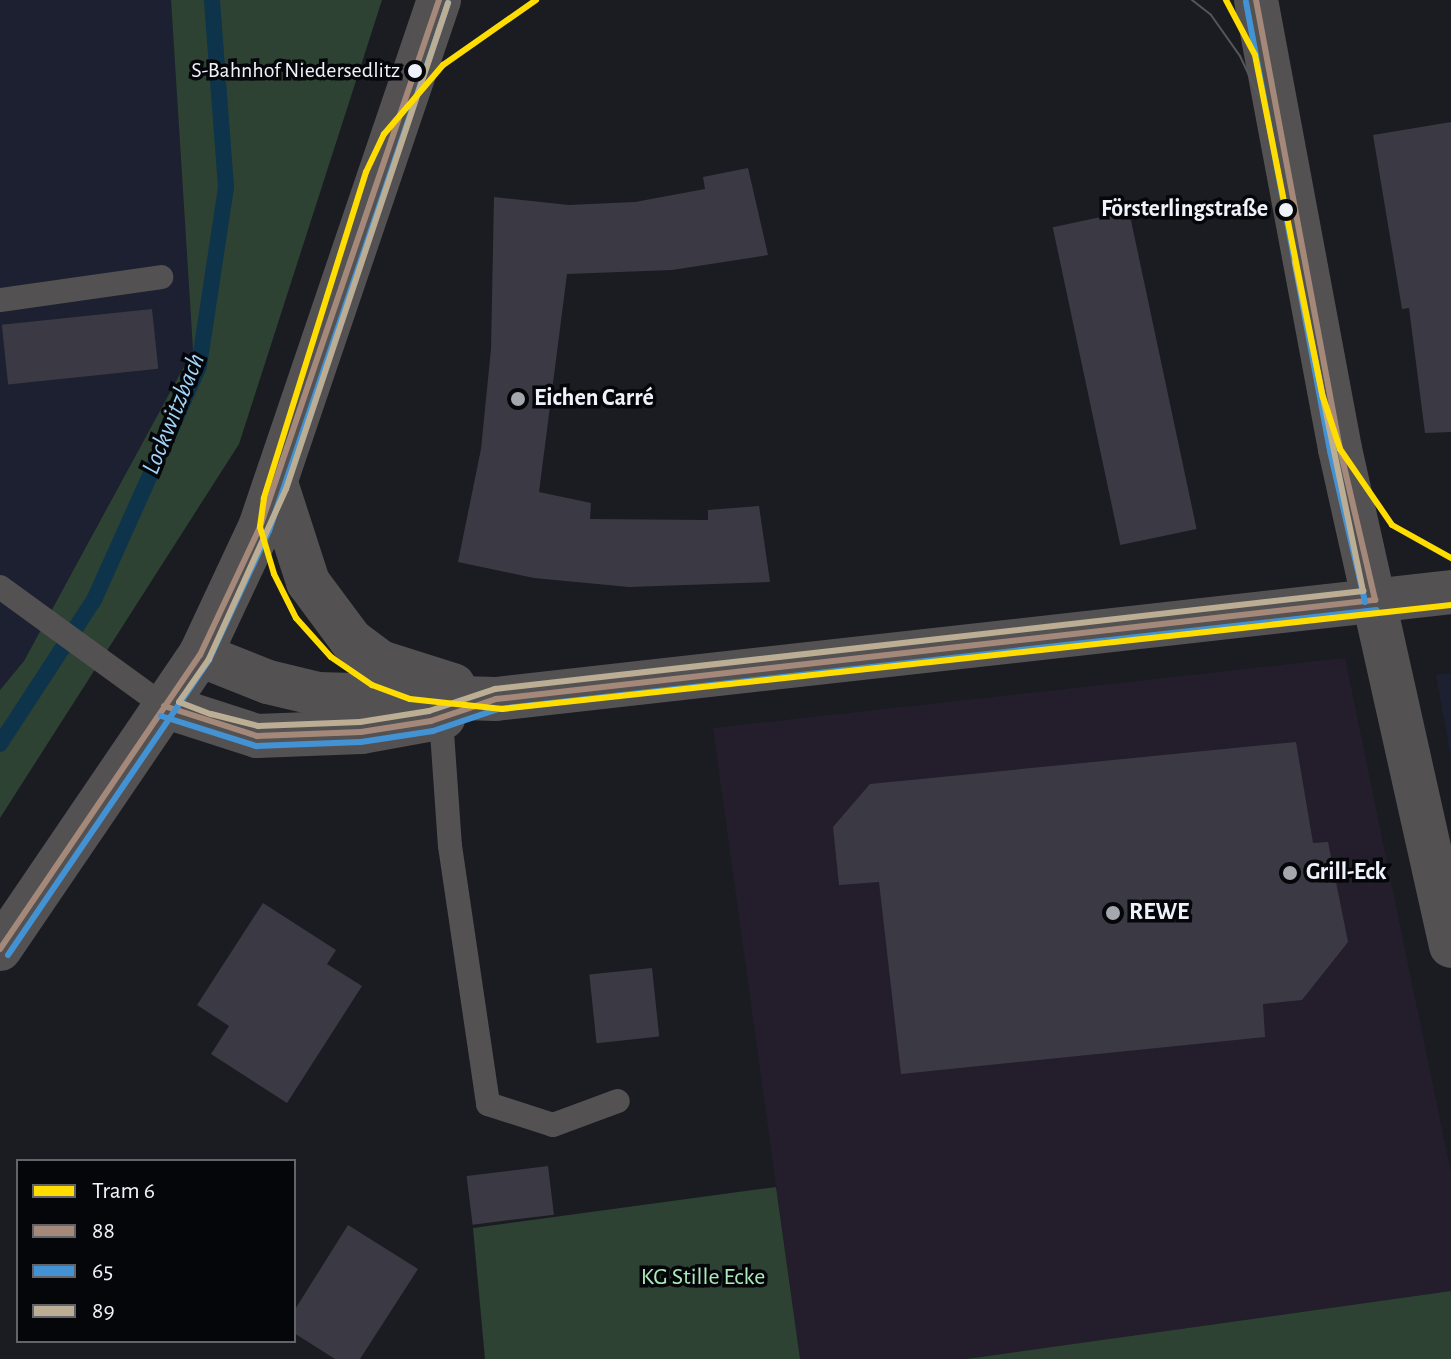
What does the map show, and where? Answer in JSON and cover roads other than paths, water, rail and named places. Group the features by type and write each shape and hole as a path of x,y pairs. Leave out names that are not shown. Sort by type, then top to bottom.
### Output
{"street":[{"path":"0,949 200,655 277,486 439,0"},
{"path":"1256,0 1340,449 1451,946"},
{"path":"277,486 308,582 351,640 380,662 496,699"},
{"path":"200,655 268,682 318,694 496,699 1451,592"},
{"path":"164,706 257,736 361,732 441,718 496,699"}],"lane":[{"path":"0,300 161,277"},
{"path":"0,587 164,706"},
{"path":"441,718 451,861 488,1104 553,1125 618,1101"}],"waterway":[{"name":"Lockwitzbach","path":"0,744 94,600 199,366 226,187 212,0"}],"tram line":[{"name":"6","path":"536,0 443,65 384,134 366,172 264,498 260,527 274,574 296,618 331,657 372,685 410,699 502,709 1451,605"},
{"path":"1192,0 1211,15 1240,56 1270,120"},
{"name":"6","path":"1226,0 1255,55 1323,397 1340,449 1392,525 1451,558"}],"place":[{"name":"S-Bahnhof Niedersedlitz","path":"415,71"},
{"name":"Försterlingstraße","path":"1286,210"},
{"name":"Eichen Carré","path":"518,399"},
{"name":"Grill-Eck","path":"1290,873"},
{"name":"REWE","path":"1113,913"}],"park label":[{"name":"KG Stille Ecke","path":"703,1278"}]}
